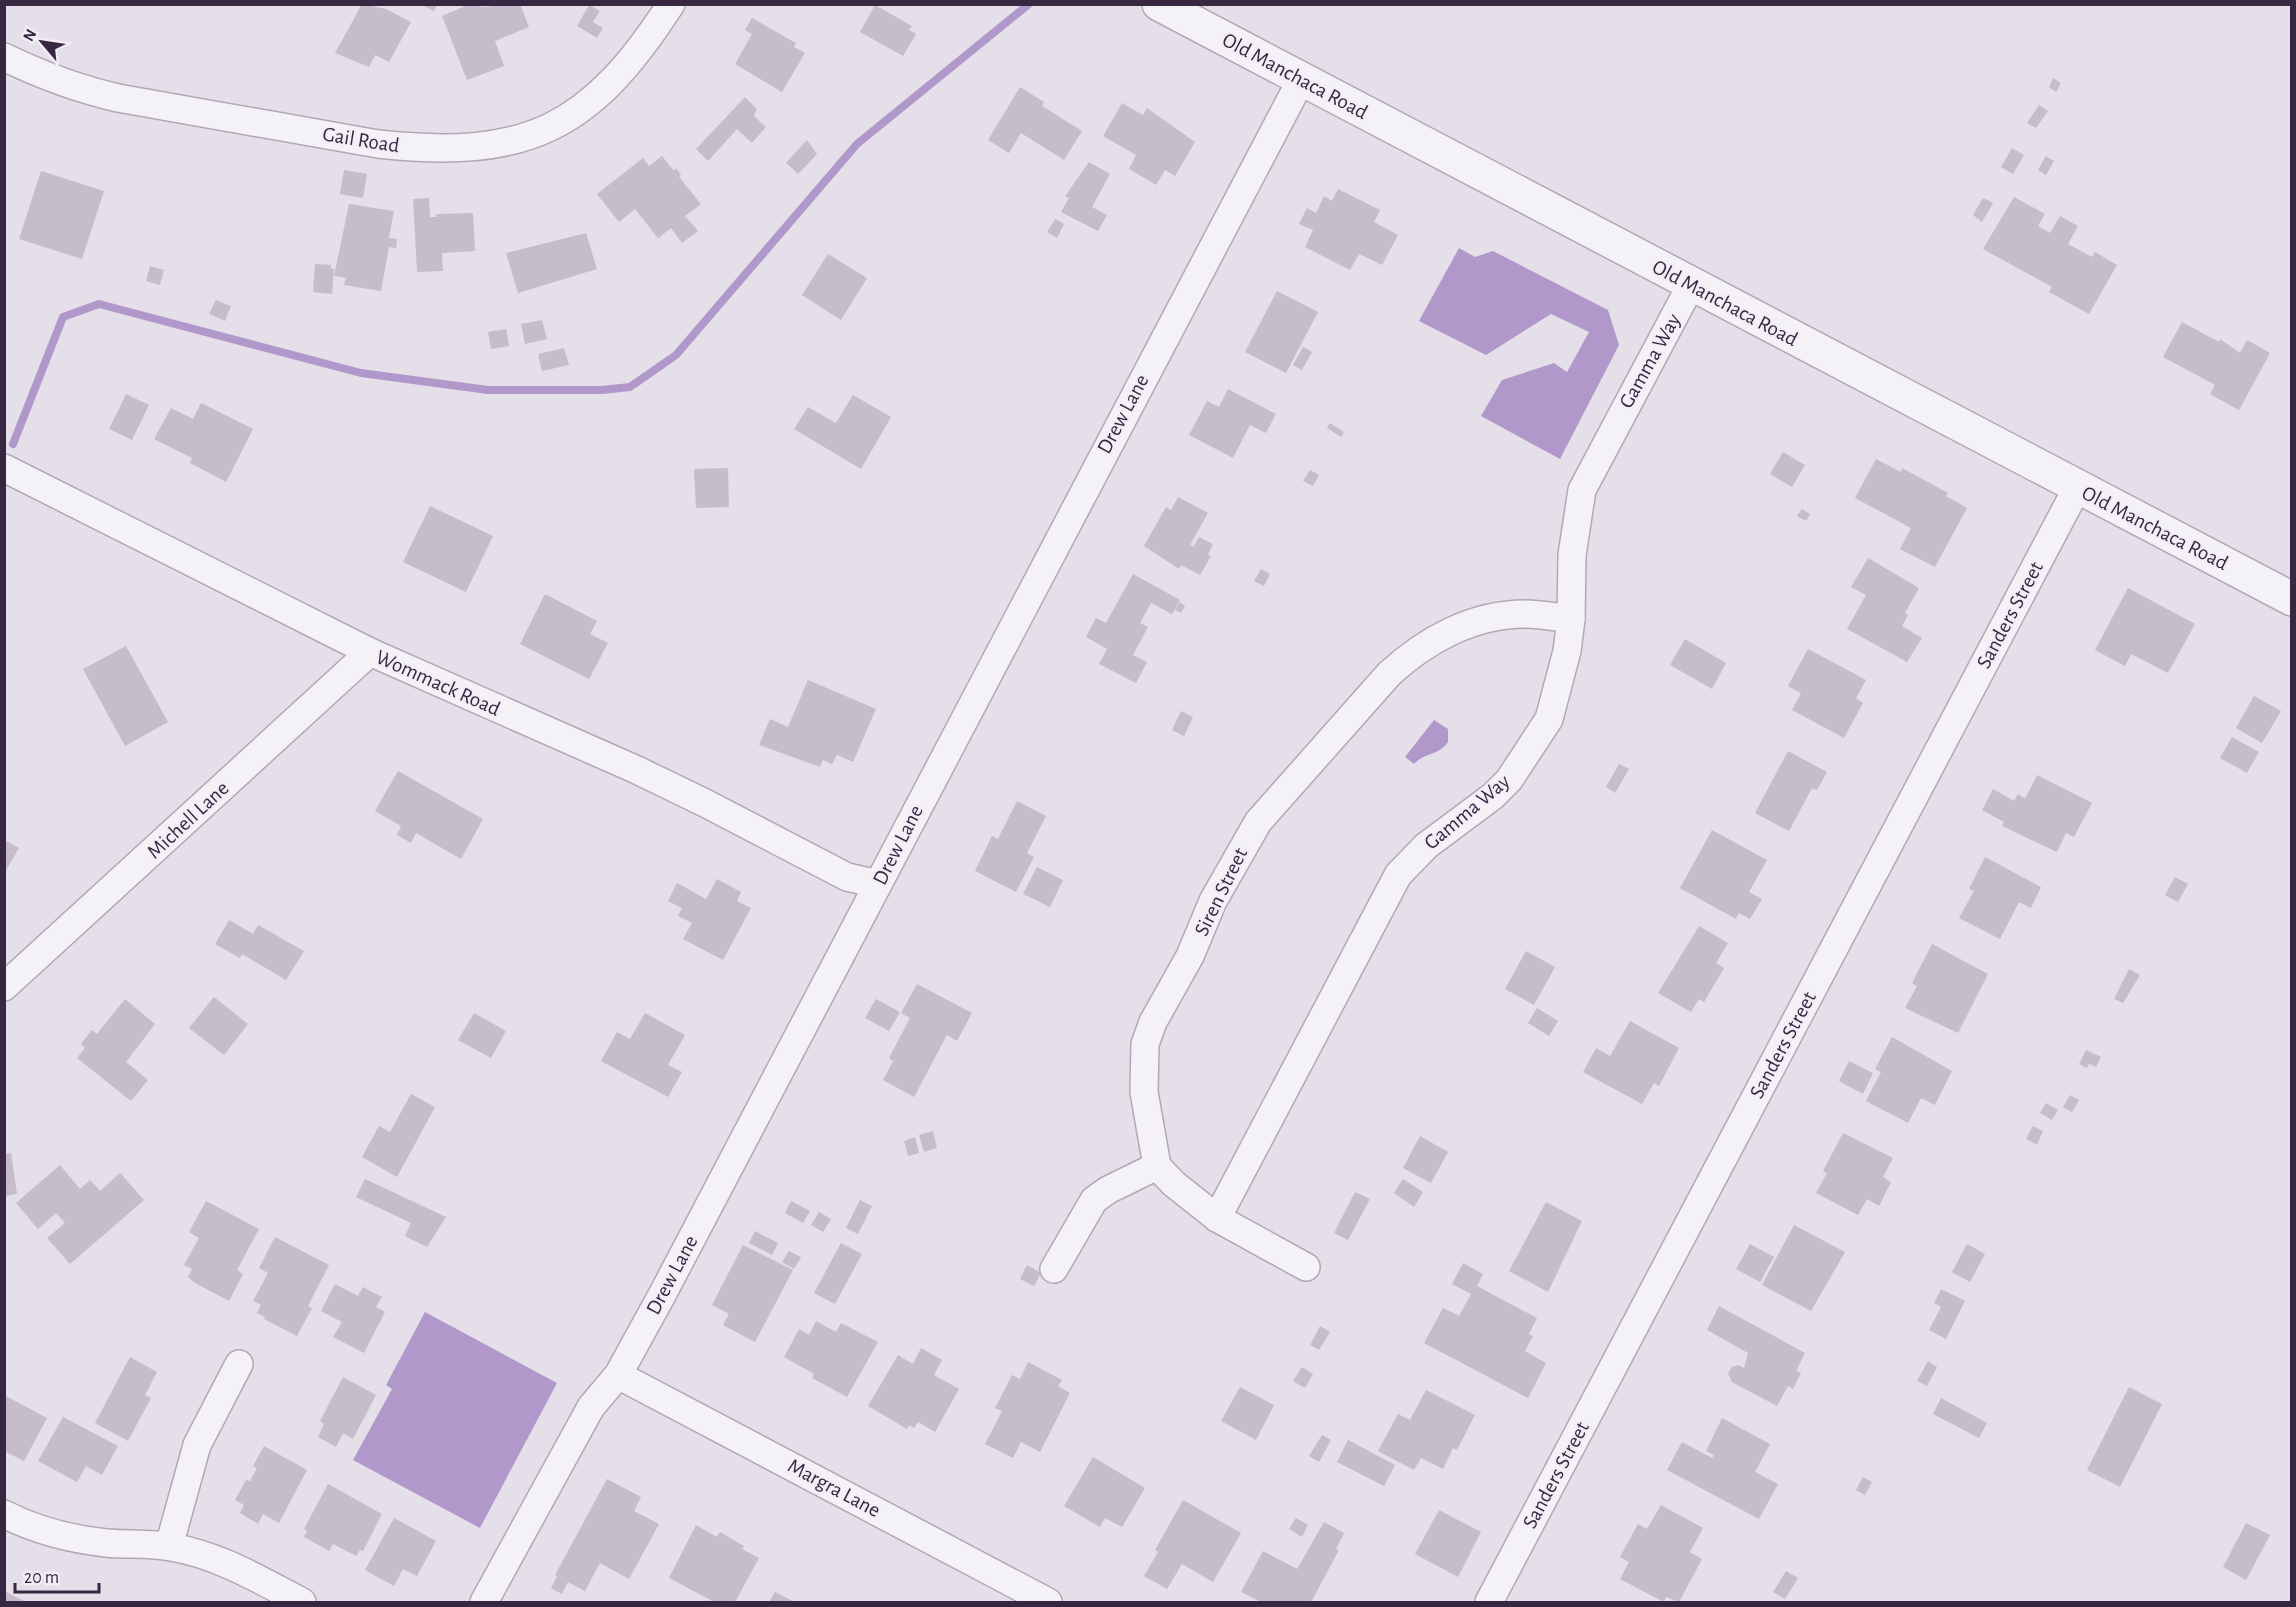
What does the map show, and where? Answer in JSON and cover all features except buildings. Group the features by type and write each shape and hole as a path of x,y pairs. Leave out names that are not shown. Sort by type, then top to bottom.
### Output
{"street":[{"name":"Gail Road","path":"4,57 79,89 130,100 378,144 420,149 500,145 534,136 568,118 600,94 624,69 671,4"},
{"name":"Old Manchaca Road","path":"1159,4 2292,599"},
{"name":"Drew Lane","path":"484,1602 591,1407 618,1375 1300,80"},
{"name":"Gamma Way","path":"1217,1218 1398,875 1426,846 1493,796 1531,750 1549,719 1567,651 1571,619 1572,555 1582,490 1691,285"},
{"name":"Wommack Road","path":"4,468 370,652 647,775 847,878 878,884"},
{"name":"Sanders Street","path":"1489,1602 2077,488"},
{"name":"Siren Street","path":"1157,1166 1144,1092 1145,1044 1153,1022 1190,956 1213,901 1258,822 1389,674 1409,656 1460,627 1503,616 1525,614 1571,619"},
{"name":"Michell Lane","path":"4,987 370,652"},
{"path":"1054,1269 1094,1200 1108,1190 1157,1166 1174,1184 1217,1218 1306,1267"},
{"path":"169,1546 197,1445 239,1364"},
{"name":"Margra Lane","path":"618,1375 1048,1602"},
{"path":"4,1514 56,1535 105,1543 169,1546 225,1563 302,1602"}],"shaded area":[{"path":"1459,248 1475,257 1493,251 1608,310 1619,345 1560,459 1481,416 1502,380 1554,363 1567,372 1589,332 1551,314 1486,355 1419,321"},
{"path":"1434,720 1448,729 1448,742 1440,750 1423,757 1414,764 1405,757"},
{"path":"425,1312 557,1383 480,1528 353,1460 392,1389 386,1385"}],"waterway":[{"path":"13,444 63,317 99,304 361,373 488,390 602,390 630,387 676,355 857,144 1029,4"}]}
